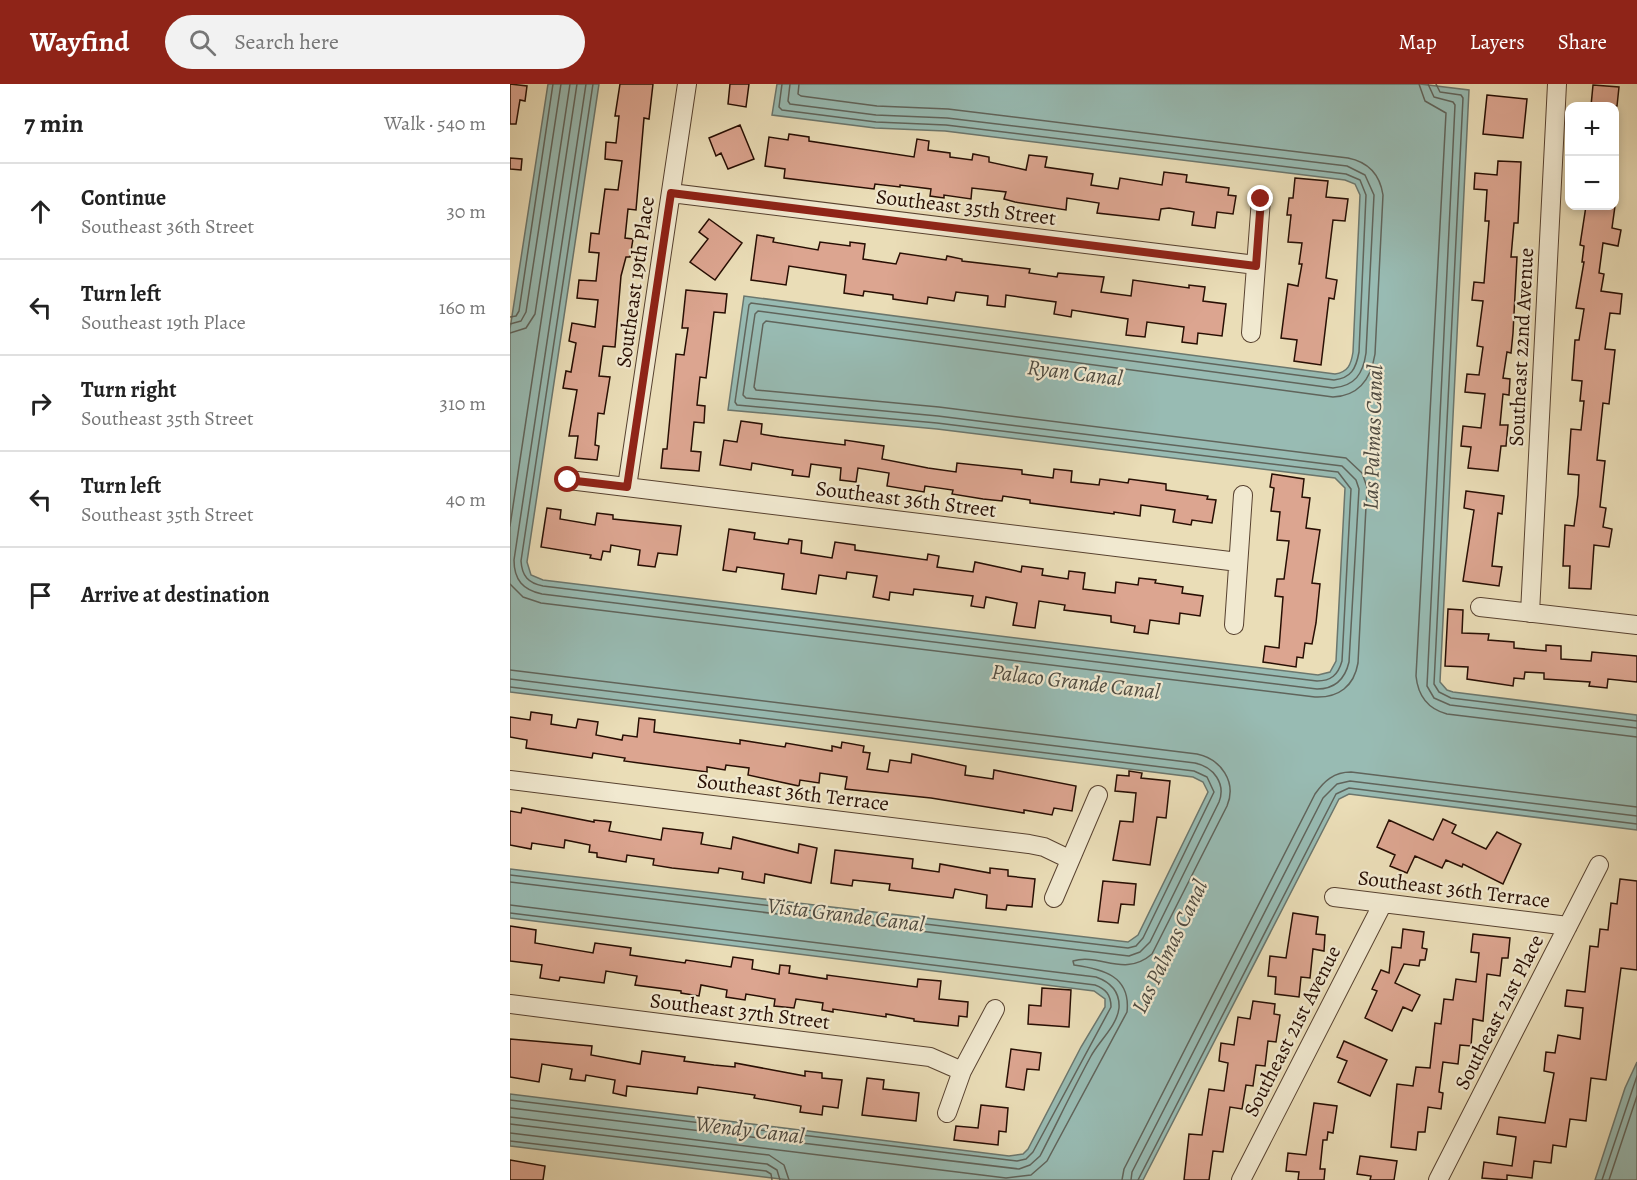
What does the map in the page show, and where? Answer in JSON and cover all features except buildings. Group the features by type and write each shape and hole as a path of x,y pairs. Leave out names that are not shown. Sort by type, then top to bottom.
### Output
{"street":[{"name":"Southeast 19th Place","path":"627,487 687,84"},
{"name":"Southeast 22nd Avenue","path":"1530,613 1557,84"},
{"name":"Southeast 35th Street","path":"671,193 1256,266"},
{"path":"1251,333 1261,199"},
{"name":"Southeast 36th Street","path":"568,480 1238,562"},
{"path":"1234,626 1243,495"},
{"path":"1480,607 1637,625"},
{"name":"Southeast 36th Terrace","path":"510,780 1029,844 1044,847 1069,859"},
{"path":"1054,898 1098,795"},
{"name":"Southeast 21st Place","path":"1438,1180 1599,865"},
{"name":"Southeast 36th Terrace","path":"1334,897 1568,926"},
{"name":"Southeast 21st Avenue","path":"1241,1180 1383,903"},
{"name":"Southeast 37th Street","path":"510,1004 930,1057 962,1071"},
{"path":"947,1113 962,1071 994,1009"}],"water":[{"path":"548,84 599,84 527,562 531,575 543,580 1318,675 1330,672 1336,661 1345,488 1335,478 937,429 728,410 744,296 1335,374 1343,372 1351,361 1353,352 1360,195 1355,184 1345,180 945,131 875,128 772,115 777,84 1420,84 1469,90 1440,682 1447,690 1453,692 1637,715 1637,830 1349,794 1339,799 1143,1180 789,1180 510,1146 510,1094 1009,1156 1023,1154 1028,1149 1081,1047 1105,1007 1105,999 1094,991 510,918 510,869 1128,942 1138,935 1208,792 1203,782 1193,777 510,692 510,329"},
{"path":"1637,1062 1637,1180 1595,1180 1625,1088"}],"route":[{"path":"568,480 627,487 671,193 1256,266 1261,199"}],"water label":[{"name":"Ryan Canal","path":"1075,372"},
{"name":"Las Palmas Canal","path":"1372,437"},
{"name":"Palaco Grande Canal","path":"1076,681"},
{"name":"Vista Grande Canal","path":"846,914"},
{"name":"Las Palmas Canal","path":"1169,946"},
{"name":"Wendy Canal","path":"750,1129"}]}
